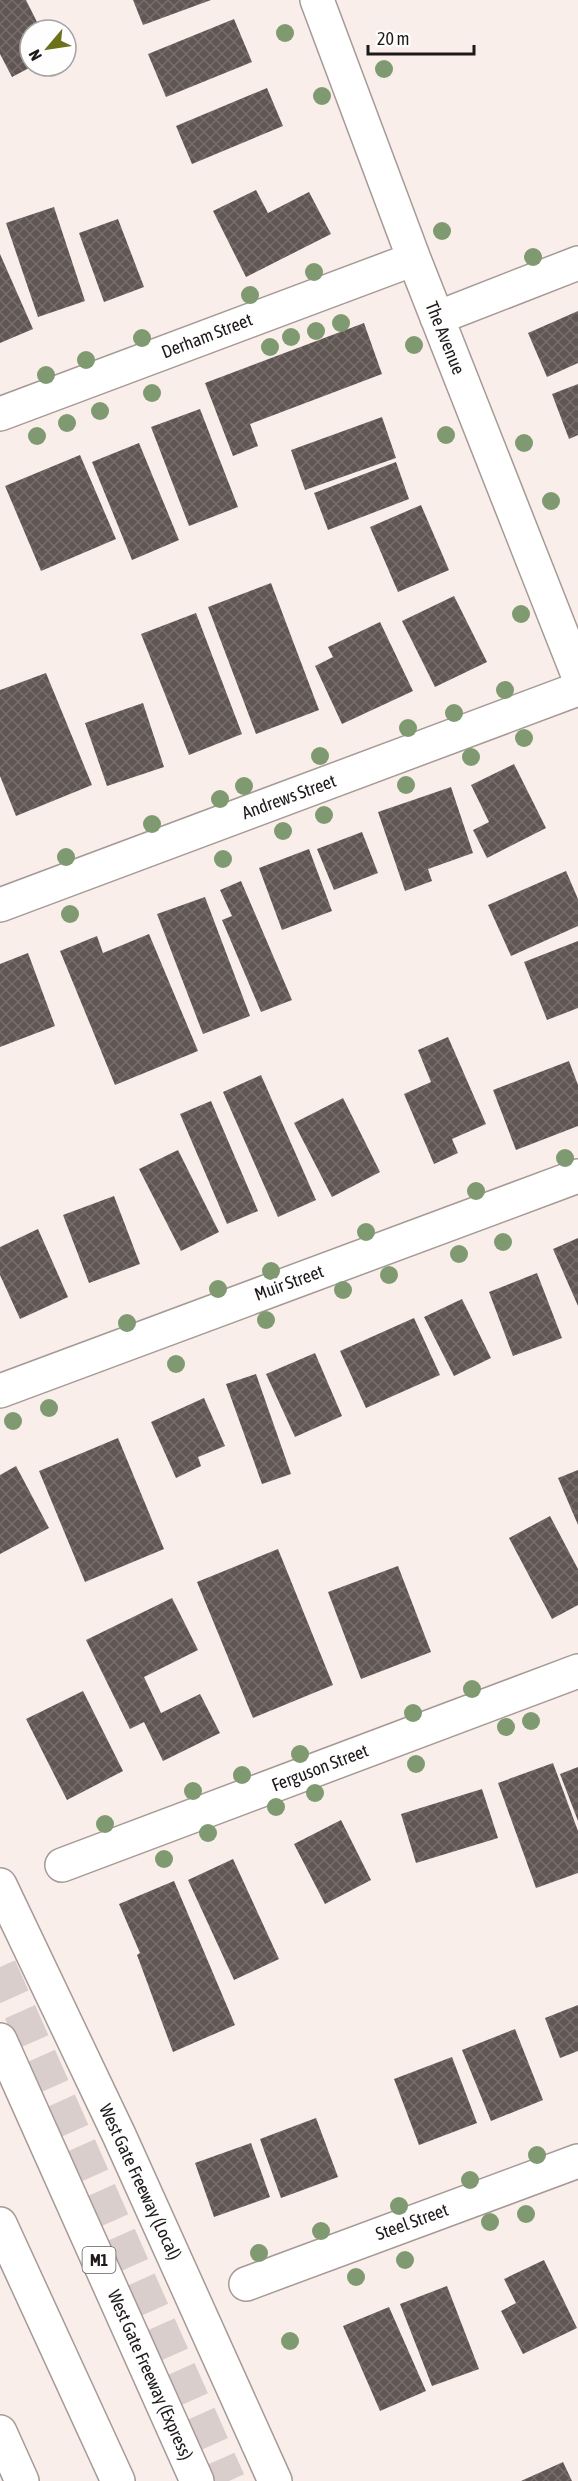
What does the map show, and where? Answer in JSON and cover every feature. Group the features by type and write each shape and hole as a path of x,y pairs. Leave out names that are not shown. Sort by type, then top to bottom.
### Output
{"main road":[{"name":"The Avenue","path":"316,0 414,259 578,675"},
{"name":"Derham Street","path":"0,414 414,259"},
{"path":"437,318 578,263"},
{"name":"Andrews Street","path":"0,905 578,689"},
{"name":"Muir Street","path":"0,1391 578,1176"},
{"name":"Ferguson Street","path":"62,1865 578,1671"},
{"path":"0,1858 119,2135"},
{"name":"West Gate Freeway (Local)","path":"0,1886 119,2135 275,2481"},
{"name":"West Gate Freeway (Express)","path":"0,2040 197,2481"},
{"name":"Steel Street","path":"246,2284 578,2161"},
{"path":"0,2224 118,2481"},
{"path":"0,2432 22,2481"}],"building":[{"path":"0,0 26,0 35,18 18,18 18,74 12,77 0,54"},
{"path":"133,0 211,0 143,25"},
{"path":"234,19 252,62 166,97 148,54"},
{"path":"267,88 283,126 192,164 176,126"},
{"path":"256,190 268,213 309,192 331,234 246,277 213,211"},
{"path":"54,207 85,301 38,317 6,223"},
{"path":"118,219 144,287 104,302 79,233"},
{"path":"0,254 33,329 0,343"},
{"path":"578,311 578,363 547,377 528,333"},
{"path":"364,323 382,374 250,424 258,446 233,456 205,383"},
{"path":"578,384 578,435 569,439 552,394"},
{"path":"200,409 238,507 189,526 151,427"},
{"path":"382,417 396,458 305,490 291,450"},
{"path":"139,443 179,540 132,560 92,462"},
{"path":"80,455 116,539 41,571 5,486"},
{"path":"396,462 409,499 328,530 314,493"},
{"path":"421,505 449,570 398,592 370,527"},
{"path":"271,583 319,710 256,734 208,607"},
{"path":"454,596 487,662 435,687 402,621"},
{"path":"196,613 242,734 189,755 141,634"},
{"path":"380,622 413,691 342,724 315,666 333,657 328,647"},
{"path":"46,673 92,785 16,816 0,776 0,690"},
{"path":"143,703 164,767 107,786 85,723"},
{"path":"514,764 546,828 487,858 473,830 489,822 471,785"},
{"path":"451,787 473,853 428,869 432,881 405,891 378,812"},
{"path":"362,832 378,873 334,890 317,849"},
{"path":"309,849 332,911 282,930 259,868"},
{"path":"566,871 578,899 578,926 511,956 488,905"},
{"path":"241,881 292,1000 261,1012 222,920 232,916 220,890"},
{"path":"205,897 250,1016 203,1034 157,914"},
{"path":"149,934 198,1051 115,1085 60,951 97,936 103,953"},
{"path":"578,941 578,1008 547,1020 524,962"},
{"path":"28,953 55,1026 0,1047 0,964"},
{"path":"448,1037 486,1124 452,1139 458,1153 434,1164 404,1094 431,1082 418,1050"},
{"path":"569,1061 578,1085 578,1126 516,1150 493,1090"},
{"path":"261,1075 316,1200 278,1217 223,1092"},
{"path":"343,1098 380,1172 332,1197 294,1123"},
{"path":"211,1101 258,1211 227,1224 180,1114"},
{"path":"178,1150 219,1232 181,1251 139,1169"},
{"path":"114,1196 140,1264 89,1283 63,1215"},
{"path":"38,1229 68,1297 20,1319 0,1275 0,1247"},
{"path":"578,1238 578,1306 553,1249"},
{"path":"537,1273 562,1338 513,1356 489,1292"},
{"path":"462,1299 491,1358 454,1376 424,1317"},
{"path":"414,1318 440,1375 366,1408 340,1351"},
{"path":"315,1353 342,1416 295,1437 266,1374"},
{"path":"256,1374 291,1474 262,1484 226,1384"},
{"path":"204,1398 225,1446 198,1457 201,1466 176,1478 151,1422"},
{"path":"118,1438 164,1549 85,1582 39,1471"},
{"path":"16,1466 49,1528 0,1554 0,1475"},
{"path":"578,1470 578,1525 558,1478"},
{"path":"550,1516 578,1569 578,1605 552,1619 509,1538"},
{"path":"278,1549 333,1685 253,1718 197,1582"},
{"path":"398,1566 431,1652 361,1679 328,1592"},
{"path":"172,1598 198,1650 144,1677 161,1713 200,1694 220,1733 163,1761 144,1722 130,1729 86,1640"},
{"path":"83,1691 123,1771 67,1800 26,1719"},
{"path":"553,1763 578,1831 578,1873 536,1888 498,1783"},
{"path":"578,1767 578,1821 560,1774"},
{"path":"482,1789 498,1838 416,1863 401,1814"},
{"path":"341,1820 371,1880 325,1904 294,1844"},
{"path":"233,1859 279,1959 234,1980 188,1880"},
{"path":"174,1881 235,2025 173,2052 137,1955 140,1953 119,1904"},
{"path":"578,2005 578,2051 560,2058 545,2018"},
{"path":"515,2029 543,2100 491,2121 462,2050"},
{"path":"452,2057 477,2123 419,2145 394,2079"},
{"path":"316,2118 338,2177 281,2198 260,2139"},
{"path":"251,2143 270,2197 214,2217 195,2163"},
{"path":"544,2260 577,2328 523,2354 501,2311 516,2303 504,2279"},
{"path":"447,2286 479,2369 432,2386 400,2304"},
{"path":"389,2307 426,2391 380,2411 343,2326"},
{"path":"563,2462 572,2481 521,2481"}],"tunnel":[{"path":"0,1967 229,2481"}]}
